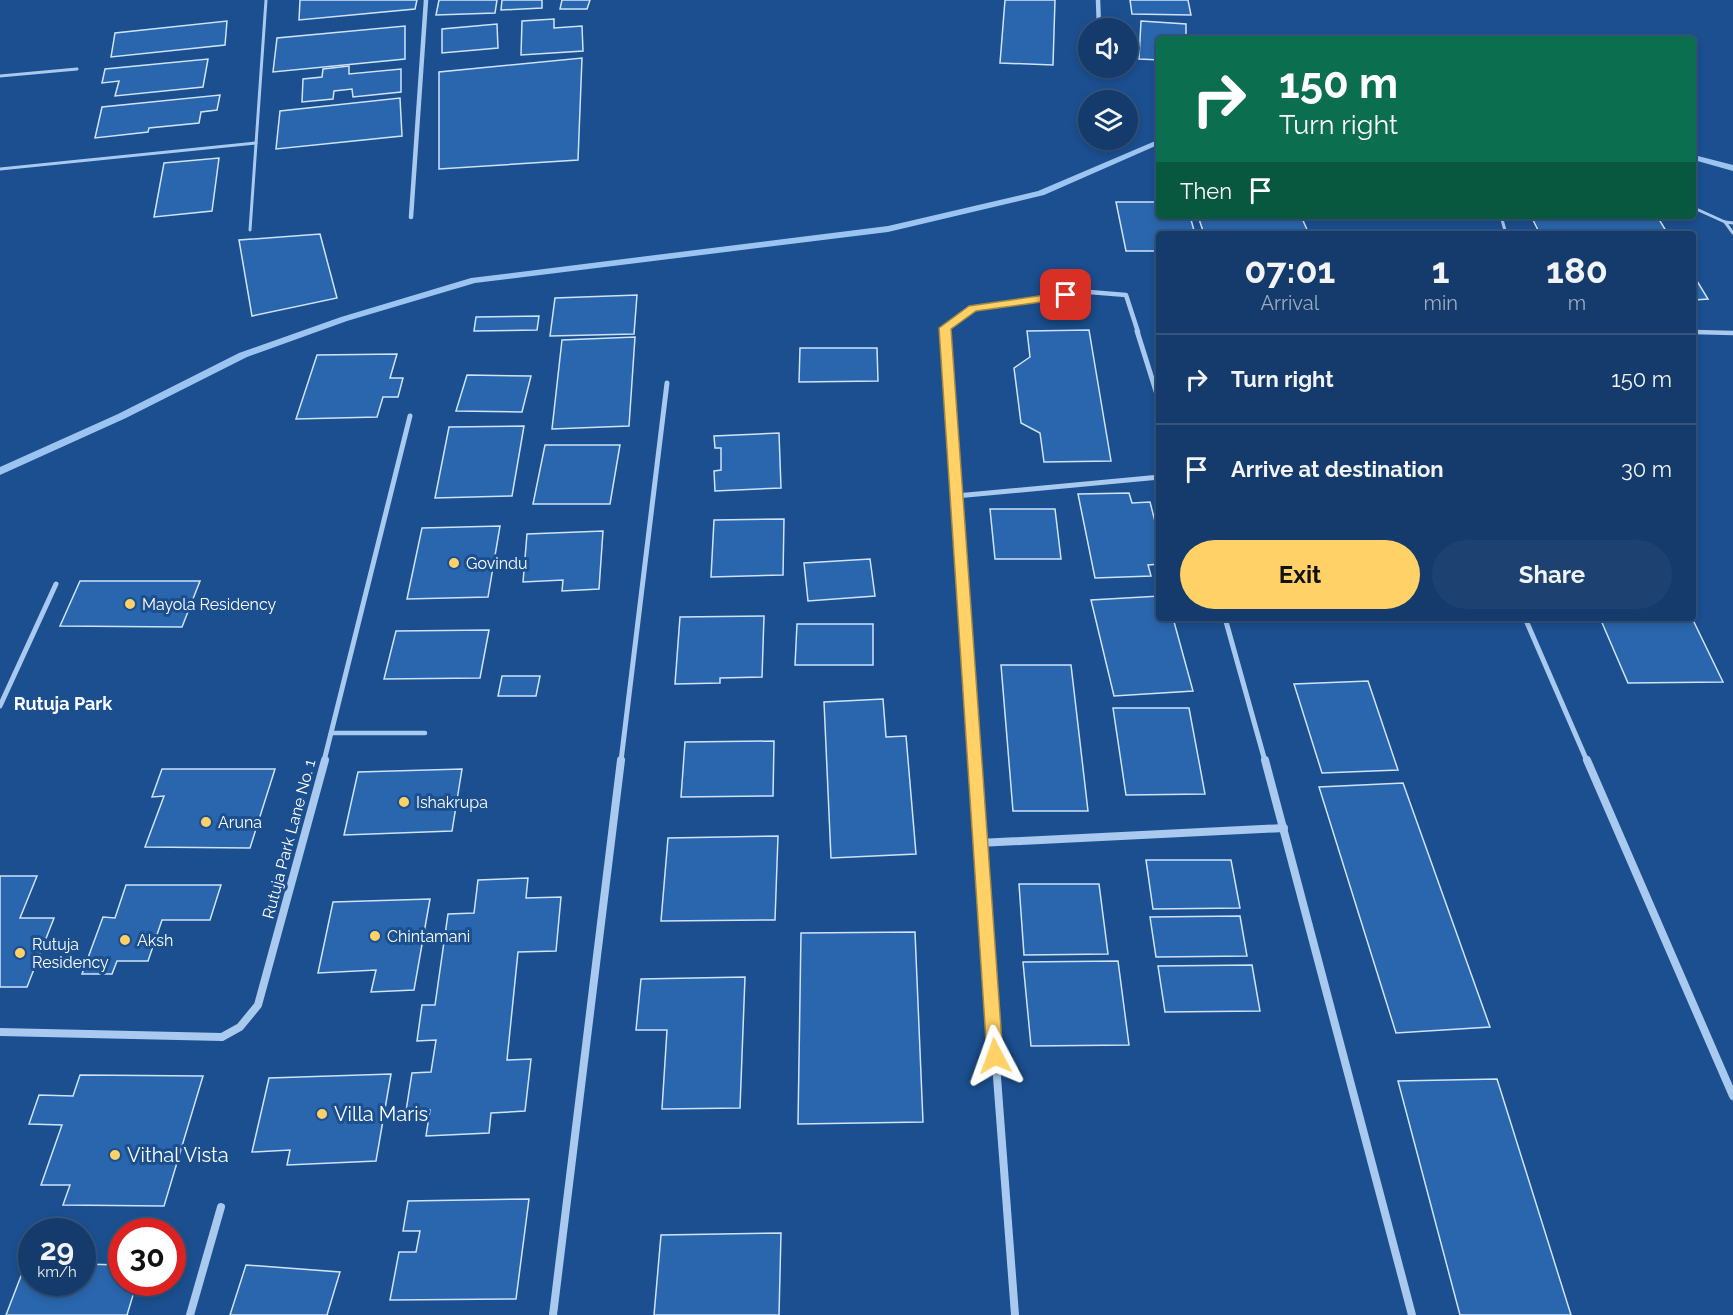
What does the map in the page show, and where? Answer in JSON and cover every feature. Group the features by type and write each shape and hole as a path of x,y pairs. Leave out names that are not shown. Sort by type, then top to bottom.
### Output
{"street":[{"path":"411,217 426,0"},
{"path":"1098,0 1099,18"},
{"path":"1015,1315 979,843 945,328 973,308 1089,292 1126,295 1156,391"},
{"path":"553,1315 667,383"},
{"name":"Rutuja Park Lane No. 1","path":"0,1032 222,1037 240,1027 258,1005 331,733 410,416"},
{"path":"956,496 1156,477"},
{"path":"0,706 56,584"},
{"path":"1226,621 1284,828 1412,1315"},
{"path":"1526,621 1733,1096"},
{"path":"979,843 1284,828"},
{"path":"190,1315 220,1207"}],"lane":[{"path":"250,230 266,0"},
{"path":"0,76 77,69"},
{"path":"0,169 256,143"},
{"path":"1696,209 1725,222 1733,222"},
{"path":"1725,222 1733,233"},
{"path":"1696,332 1733,333"},
{"path":"331,733 425,733"}],"building":[{"path":"300,0 417,0 415,9 299,20"},
{"path":"439,0 497,0 495,13 436,15"},
{"path":"502,0 542,0 542,8 501,10"},
{"path":"562,0 590,0 587,9 560,9"},
{"path":"1005,0 1055,0 1053,65 1000,63"},
{"path":"1130,0 1188,0 1191,15 1132,14"},
{"path":"554,19 554,28 582,26 583,51 521,55 522,21"},
{"path":"227,21 225,45 111,57 115,33"},
{"path":"1141,21 1186,24 1186,36 1156,36 1156,60 1139,59"},
{"path":"497,24 498,48 442,53 442,29"},
{"path":"405,26 405,59 273,72 277,38"},
{"path":"582,58 578,160 439,169 439,72"},
{"path":"208,59 203,87 115,96 119,81 102,83 105,69"},
{"path":"349,66 349,74 401,69 401,92 353,97 352,89 334,91 333,99 302,102 303,79 322,77 323,69"},
{"path":"220,95 217,110 201,112 199,123 149,128 148,132 95,138 102,107"},
{"path":"400,98 402,136 276,149 280,111"},
{"path":"219,158 212,211 154,217 164,163"},
{"path":"1116,202 1156,202 1156,219 1191,219 1194,231 1156,231 1156,251 1126,251"},
{"path":"1199,219 1302,219 1308,231 1203,231"},
{"path":"1532,219 1659,219 1666,231 1538,231"},
{"path":"320,234 337,298 252,316 239,240"},
{"path":"1696,279 1708,299 1696,300"},
{"path":"637,295 634,334 550,336 555,298"},
{"path":"539,316 537,330 474,331 476,317"},
{"path":"1089,330 1111,461 1044,462 1040,433 1021,423 1014,368 1030,357 1027,331"},
{"path":"635,337 629,426 552,429 562,340"},
{"path":"800,348 877,348 878,381 799,382"},
{"path":"397,354 390,378 403,378 398,397 383,397 377,417 296,419 317,355"},
{"path":"467,375 531,376 522,412 456,411"},
{"path":"524,426 512,496 435,498 449,427"},
{"path":"779,433 781,488 715,491 714,471 721,470 721,448 715,448 714,436"},
{"path":"545,445 620,445 610,504 533,504"},
{"path":"1129,493 1132,503 1150,502 1156,525 1156,564 1148,565 1151,576 1095,578 1078,494"},
{"path":"990,509 1055,509 1061,559 995,559"},
{"path":"784,519 783,575 711,577 714,520"},
{"name":"Govindu","path":"500,526 488,597 407,599 422,528"},
{"path":"603,531 599,589 562,591 563,580 523,582 527,534"},
{"path":"870,559 875,596 808,601 804,563"},
{"name":"Mayola Residency","path":"80,581 200,581 182,627 60,626"},
{"path":"1156,596 1156,621 1174,621 1193,691 1114,696 1091,600"},
{"path":"764,616 762,677 720,678 720,683 675,684 680,617"},
{"path":"1601,621 1693,621 1723,682 1628,683"},
{"path":"797,624 873,624 873,665 795,665"},
{"path":"489,630 480,678 384,679 396,631"},
{"path":"1001,665 1071,665 1088,811 1013,811"},
{"path":"502,676 540,676 536,696 498,696"},
{"path":"1368,681 1398,770 1322,773 1294,684"},
{"path":"883,699 886,737 906,736 916,854 831,858 824,702"},
{"path":"1113,708 1189,708 1205,794 1126,795"},
{"path":"774,741 773,796 681,797 685,742"},
{"name":"Aruna","path":"162,769 275,769 250,848 145,847 164,796 152,797"},
{"name":"Ishakrupa","path":"462,769 452,831 344,835 358,772"},
{"path":"1403,783 1490,1027 1396,1033 1319,787"},
{"path":"778,836 775,920 661,921 668,838"},
{"path":"1146,860 1231,860 1240,908 1153,909"},
{"name":"Rutuja Residency","path":"0,876 37,876 20,918 54,918 27,987 0,987"},
{"path":"528,878 526,898 561,897 556,951 518,952 507,1060 531,1059 525,1111 491,1113 489,1133 426,1136 430,1110 406,1111 412,1073 431,1072 436,1040 417,1041 422,1005 435,1005 448,914 474,913 478,880"},
{"path":"1019,884 1099,884 1108,954 1024,955"},
{"name":"Aksh","path":"126,885 221,885 210,920 162,920 148,961 117,961 112,974 82,974 103,917 115,918"},
{"name":"Chintamani","path":"430,899 414,990 371,992 376,970 318,973 333,902"},
{"path":"1240,916 1247,956 1156,957 1150,917"},
{"path":"915,932 923,1122 798,1124 801,933"},
{"path":"1118,961 1129,1045 1031,1046 1023,962"},
{"path":"1252,965 1260,1011 1165,1012 1158,966"},
{"path":"745,977 740,1108 662,1109 667,1030 636,1030 641,979"},
{"name":"Villa Maris","path":"391,1074 376,1161 287,1165 290,1150 252,1152 269,1078"},
{"name":"Vithal Vista","path":"80,1075 203,1076 164,1206 63,1205 70,1185 41,1185 62,1125 29,1124 39,1095 73,1096"},
{"path":"1497,1079 1571,1315 1460,1315 1398,1081"},
{"path":"529,1199 516,1299 390,1300 399,1252 416,1252 420,1231 403,1231 408,1201"},
{"path":"781,1233 779,1315 654,1315 661,1235"},
{"path":"96,1264 108,1265 108,1296 133,1296 127,1315 6,1315 18,1284 18,1296 96,1296"},
{"path":"246,1265 340,1272 327,1315 230,1315"}],"waterway":[{"path":"0,471 122,416 243,355 344,319 474,280 888,229 1041,193 1156,143"},
{"path":"1696,159 1733,168"}],"place":[{"name":"Govindu","path":"454,563"},
{"name":"Mayola Residency","path":"130,604"},
{"name":"Ishakrupa","path":"404,802"},
{"name":"Aruna","path":"206,822"},
{"name":"Chintamani","path":"375,936"},
{"name":"Aksh","path":"125,940"},
{"name":"Rutuja Residency","path":"20,953"},
{"name":"Villa Maris","path":"322,1114"},
{"name":"Vithal Vista","path":"115,1155"}],"district":[{"name":"Rutuja Park","path":"63,703"}],"route":[{"path":"995,1056 945,328 973,308 1066,295"}]}
